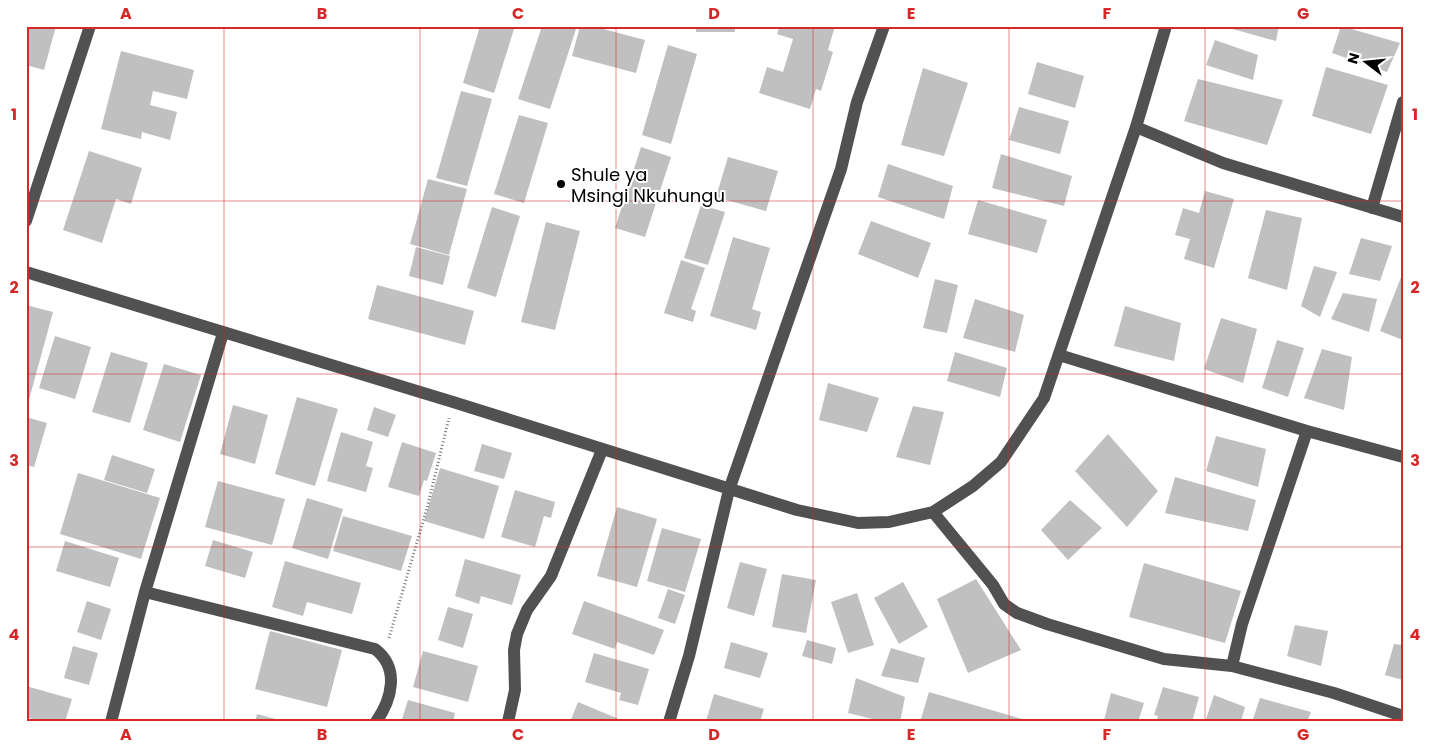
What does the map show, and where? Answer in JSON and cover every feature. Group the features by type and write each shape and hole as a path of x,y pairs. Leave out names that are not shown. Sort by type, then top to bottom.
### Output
{"street":[{"path":"26,221 90,26"},
{"path":"669,722 689,656 729,490 841,169 857,102 884,26"},
{"path":"26,272 453,402 797,510 858,522 889,522 933,512 973,486 1001,462 1044,398 1136,128 1166,26"},
{"path":"1372,208 1403,102"},
{"path":"1136,128 1223,163 1403,217"},
{"path":"111,722 145,592 223,333"},
{"path":"1059,355 1306,431 1403,457"},
{"path":"1232,666 1242,624 1306,431"},
{"path":"508,722 515,690 514,650 517,634 527,610 551,576 602,450"},
{"path":"933,512 993,585 1004,604 1017,613 1047,624 1164,659 1232,666 1334,693 1403,716"},
{"path":"145,592 266,623 349,641 375,649 384,656 389,664 391,679 386,708 376,722"}],"path":[{"path":"384,656 427,508 453,402"}],"building":[{"path":"26,26 56,26 44,70 26,65"},
{"path":"480,26 515,26 494,93 463,83"},
{"path":"542,26 577,26 550,109 518,99"},
{"path":"580,26 592,26 645,40 636,73 572,56"},
{"path":"696,26 735,26 735,32 696,32"},
{"path":"780,26 835,26 828,50 833,52 821,91 816,89 810,109 759,93 767,67 783,72 793,39 777,34"},
{"path":"1222,26 1279,26 1276,41"},
{"path":"1341,26 1400,43 1387,72 1332,53"},
{"path":"1215,40 1258,55 1253,80 1206,65"},
{"path":"668,45 697,54 671,144 642,135"},
{"path":"121,51 194,70 187,99 153,91 150,105 177,112 170,140 142,132 141,139 101,129"},
{"path":"1037,62 1084,76 1075,108 1028,94"},
{"path":"1326,67 1388,85 1371,134 1312,116"},
{"path":"923,68 968,83 944,156 901,145"},
{"path":"1198,79 1283,100 1267,145 1184,121"},
{"path":"461,91 492,99 467,186 436,178"},
{"path":"1019,107 1069,121 1060,154 1009,140"},
{"path":"519,115 548,123 524,203 494,194"},
{"path":"641,147 671,157 645,237 615,228"},
{"path":"89,151 142,168 131,204 116,199 102,243 63,230"},
{"path":"1001,154 1072,176 1064,206 992,188"},
{"path":"728,157 778,171 766,211 716,197"},
{"path":"888,164 953,186 944,219 878,197"},
{"path":"428,179 467,189 449,255 410,244"},
{"path":"1205,191 1234,199 1214,268 1184,259 1190,239 1175,235 1183,208 1199,213"},
{"path":"978,200 1047,220 1037,253 968,234"},
{"path":"701,205 725,212 708,265 684,258"},
{"path":"492,207 520,216 496,297 467,288"},
{"path":"1266,210 1302,218 1287,290 1248,278"},
{"path":"871,221 931,243 918,278 858,254"},
{"path":"546,222 580,231 555,330 521,322"},
{"path":"733,237 770,248 752,309 761,312 756,330 710,316"},
{"path":"1361,238 1392,246 1380,281 1349,274"},
{"path":"416,247 450,256 443,285 409,276"},
{"path":"681,260 705,268 691,309 696,311 693,322 664,313"},
{"path":"1314,266 1337,272 1320,317 1301,306"},
{"path":"1403,272 1403,340 1380,331"},
{"path":"935,279 958,285 947,333 923,328"},
{"path":"377,285 474,311 465,345 368,319"},
{"path":"1343,293 1377,299 1369,332 1331,319"},
{"path":"975,299 1024,315 1015,352 963,338"},
{"path":"26,305 53,312 27,407 26,407"},
{"path":"1125,306 1181,323 1174,361 1114,346"},
{"path":"1221,318 1257,329 1243,383 1204,369"},
{"path":"55,336 91,347 75,399 39,388"},
{"path":"1277,340 1304,348 1288,397 1262,388"},
{"path":"1322,349 1352,357 1344,410 1304,398"},
{"path":"111,352 148,363 130,423 92,412"},
{"path":"955,352 1007,368 1000,397 947,381"},
{"path":"164,364 201,375 180,442 143,430"},
{"path":"828,383 879,398 867,432 819,420"},
{"path":"297,397 338,409 315,486 275,474"},
{"path":"233,405 268,415 255,464 220,454"},
{"path":"913,406 944,412 930,465 896,457"},
{"path":"374,407 396,415 388,437 367,430"},
{"path":"26,417 47,423 34,467 26,465"},
{"path":"341,432 373,442 366,466 373,468 366,492 327,481"},
{"path":"1108,434 1158,491 1127,527 1075,471"},
{"path":"1216,436 1266,449 1258,487 1206,471"},
{"path":"402,442 436,453 427,481 424,480 419,496 388,487"},
{"path":"482,444 512,453 504,479 474,471"},
{"path":"112,455 155,469 147,493 104,480"},
{"path":"440,468 499,486 484,539 424,521"},
{"path":"78,473 160,498 141,559 60,534"},
{"path":"1175,477 1256,500 1248,531 1165,513"},
{"path":"218,481 285,499 272,545 205,527"},
{"path":"515,490 555,502 551,518 544,516 535,547 501,537"},
{"path":"307,498 343,509 328,559 292,548"},
{"path":"1070,500 1102,528 1068,560 1041,530"},
{"path":"617,507 657,519 637,587 597,576"},
{"path":"343,516 412,536 401,571 333,551"},
{"path":"662,528 701,539 685,592 647,581"},
{"path":"213,540 253,552 245,578 205,566"},
{"path":"65,541 119,558 110,587 56,571"},
{"path":"465,559 521,575 512,605 481,596 479,604 455,596"},
{"path":"285,561 361,583 352,614 307,602 303,616 272,607"},
{"path":"740,562 767,569 754,616 727,608"},
{"path":"1144,563 1241,591 1225,643 1129,617"},
{"path":"782,574 816,580 806,633 772,627"},
{"path":"976,579 1021,650 968,673 937,599"},
{"path":"903,582 928,627 899,644 874,598"},
{"path":"668,589 685,595 675,624 658,618"},
{"path":"857,593 874,645 848,653 831,602"},
{"path":"87,601 111,609 101,640 77,632"},
{"path":"584,601 664,630 654,655 617,642 615,649 572,634"},
{"path":"448,607 473,614 463,648 438,640"},
{"path":"1295,625 1328,631 1321,666 1287,656"},
{"path":"270,631 342,650 327,707 255,689"},
{"path":"807,640 836,648 832,664 802,656"},
{"path":"731,642 768,653 760,678 724,668"},
{"path":"1394,644 1403,645 1403,680 1385,675"},
{"path":"73,646 98,653 89,685 64,678"},
{"path":"891,648 925,658 918,683 881,676"},
{"path":"423,651 478,666 468,702 413,687"},
{"path":"594,653 649,669 638,705 619,700 621,693 585,682"},
{"path":"856,678 905,697 900,722 885,722 848,713"},
{"path":"26,686 72,699 65,722 43,722 26,717"},
{"path":"1163,687 1199,697 1192,722 1156,722 1158,716 1154,715"},
{"path":"929,692 1029,721 1029,722 920,722"},
{"path":"1111,693 1144,703 1138,722 1104,720"},
{"path":"714,694 764,709 760,722 706,721"},
{"path":"1214,695 1245,707 1241,722 1205,722"},
{"path":"1260,698 1311,712 1307,722 1252,722"},
{"path":"408,700 455,713 453,722 401,722"},
{"path":"578,702 626,722 570,722"},
{"path":"257,714 283,721 283,722 255,722"}],"place":[{"name":"Shule ya Msingi Nkuhungu","path":"561,184"}]}
